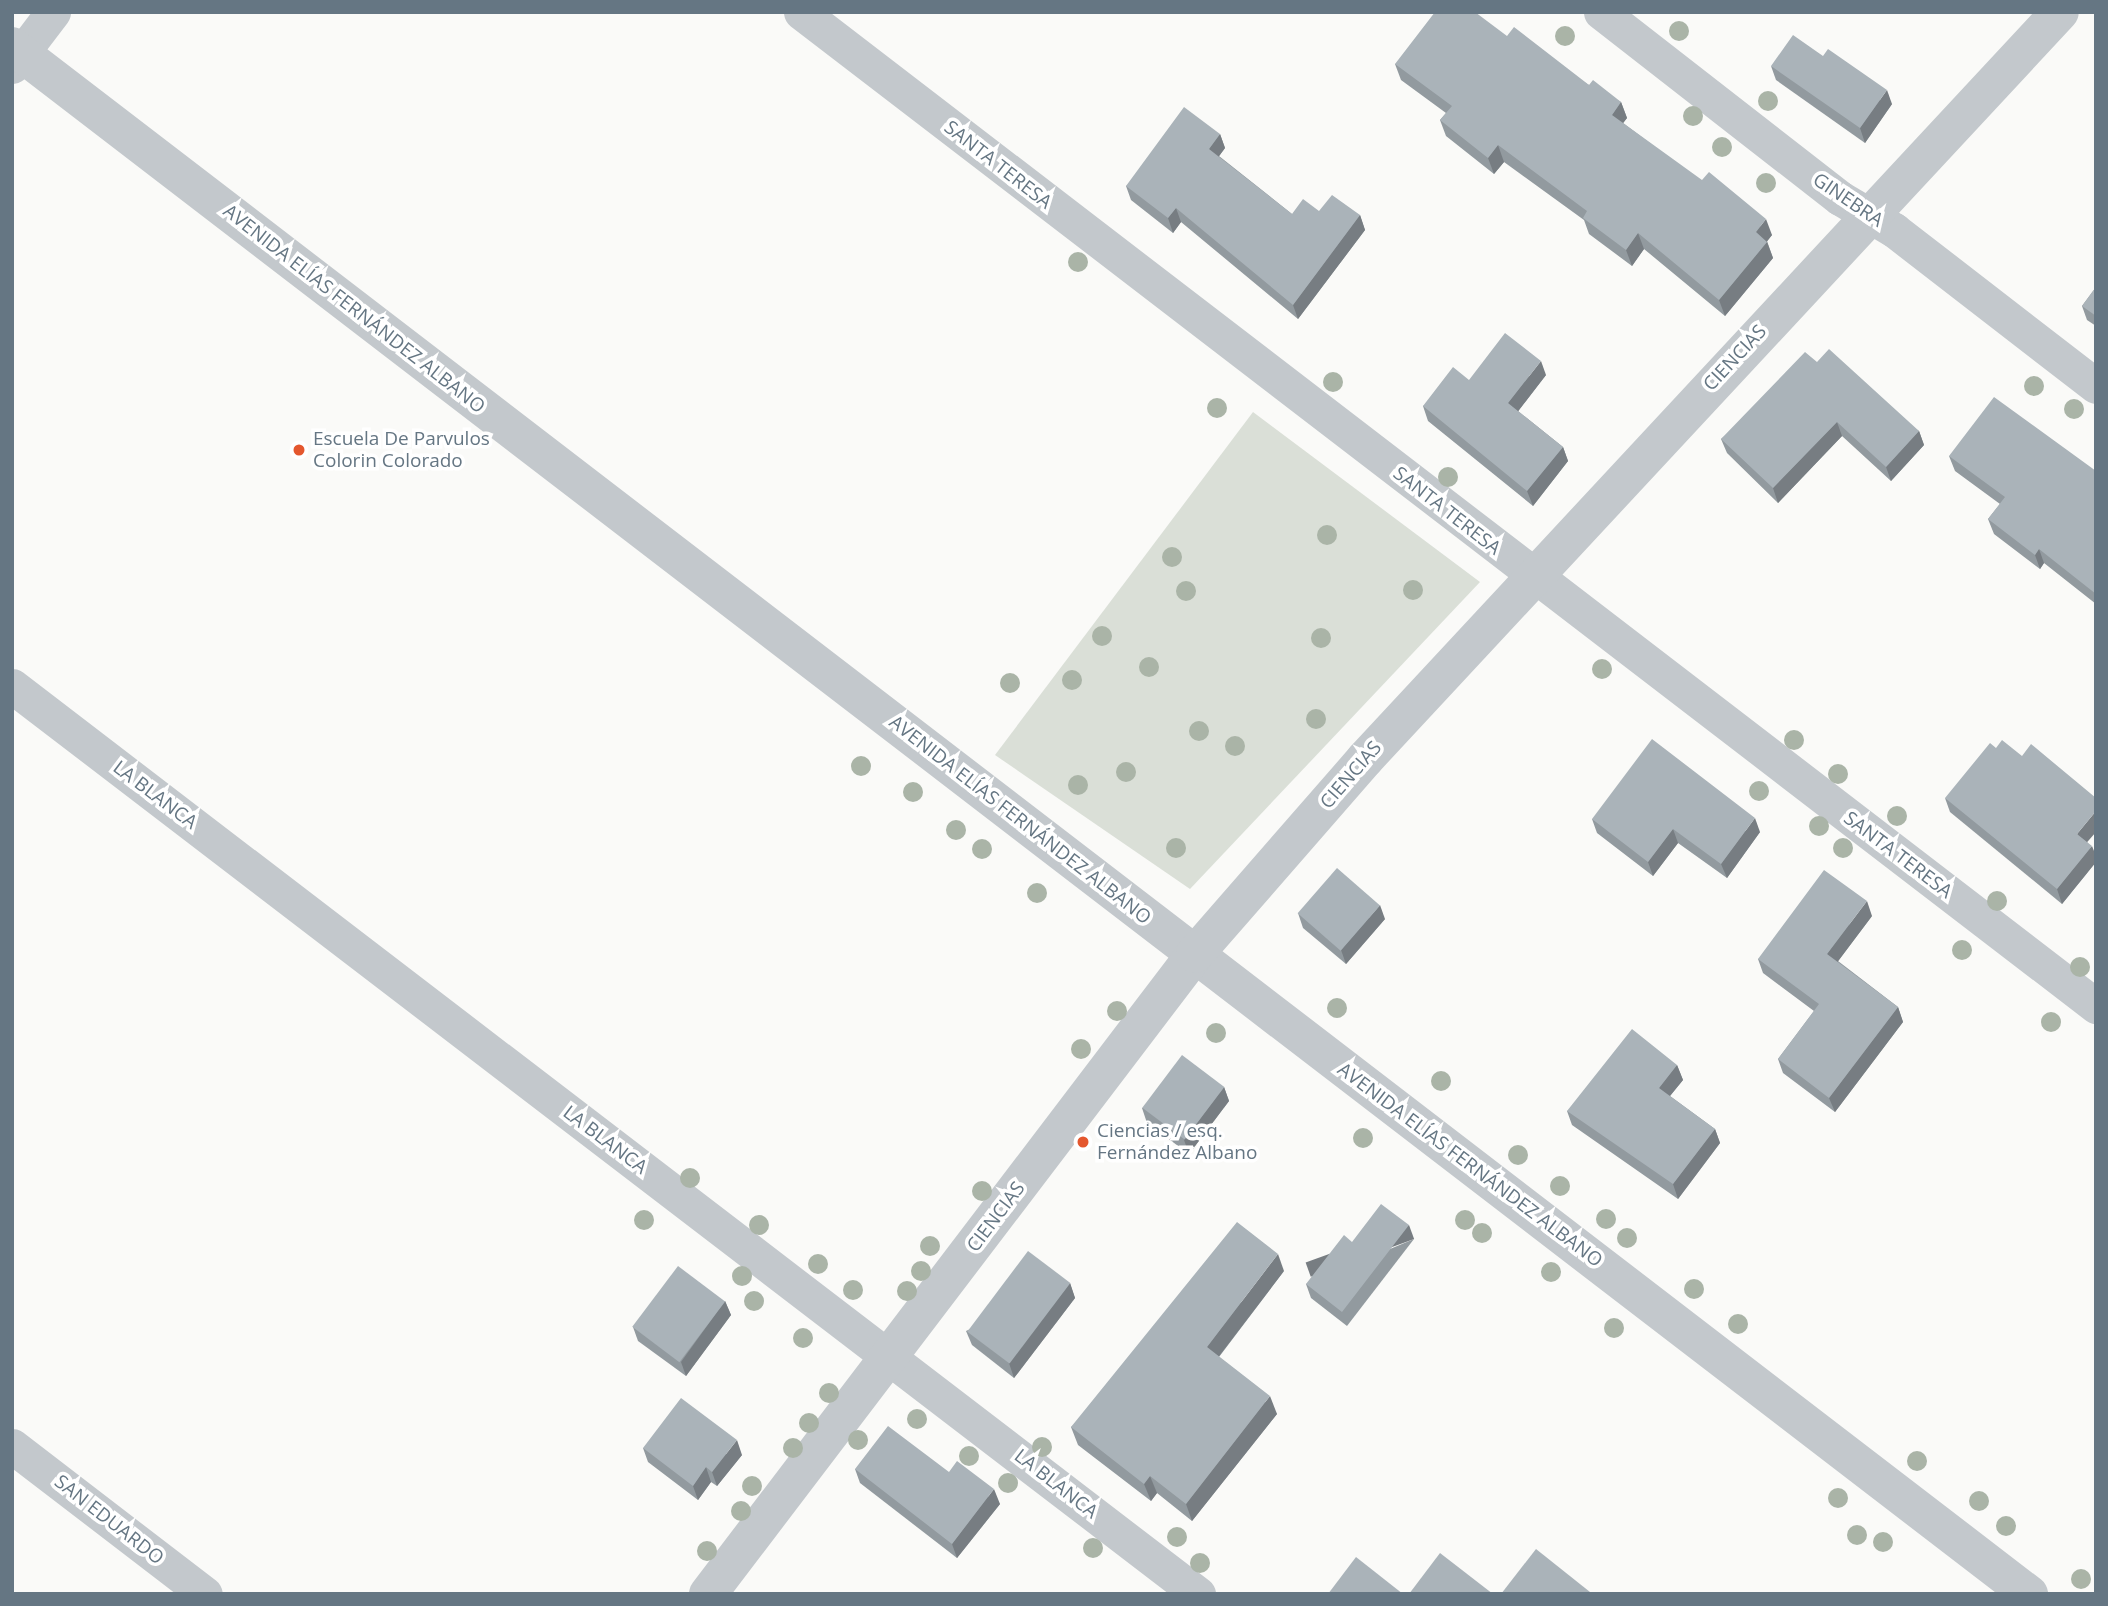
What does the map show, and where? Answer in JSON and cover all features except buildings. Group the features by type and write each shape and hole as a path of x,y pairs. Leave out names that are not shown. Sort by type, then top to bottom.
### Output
{"street":[{"path":"15,55 52,12"},
{"name":"SANTA TERESA","path":"801,12 2096,1006"},
{"name":"CIENCIAS","path":"708,1594 1195,954 1365,759 1533,576 2060,12"},
{"name":"GINEBRA","path":"1612,16 1868,215 2096,386"},
{"name":"AVENIDA ELÍAS FERNÁNDEZ ALBANO","path":"15,55 1195,954 2029,1594"},
{"name":"LA BLANCA","path":"12,687 1198,1594"},
{"name":"SAN EDUARDO","path":"12,1446 205,1594"}],"shaded area":[{"path":"1253,412 1480,582 1190,889 995,755"}],"place":[{"name":"Escuela De Parvulos Colorin Colorado","path":"299,450"},
{"name":"Ciencias / esq. Fernández Albano","path":"1083,1142"}]}
